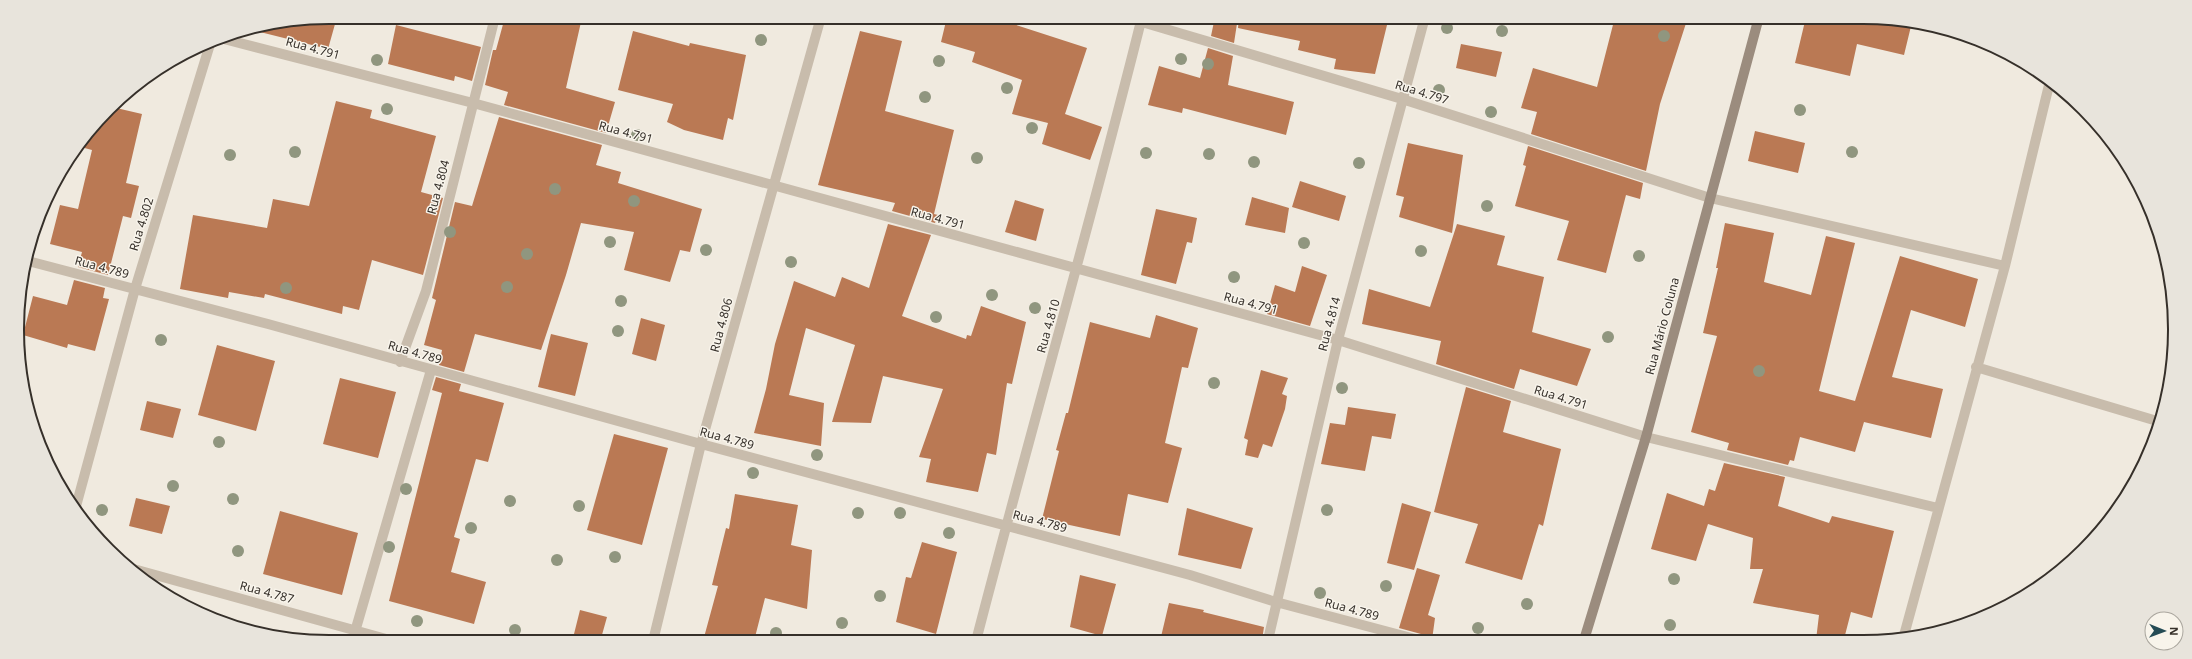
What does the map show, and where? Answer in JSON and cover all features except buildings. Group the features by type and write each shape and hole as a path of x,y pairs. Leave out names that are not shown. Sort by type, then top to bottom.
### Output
{"main road":[{"name":"Rua Mário Coluna","path":"1586,635 1646,437 1757,24"}],"street":[{"name":"Rua 4.804","path":"400,362 426,291 493,24"},
{"name":"Rua 4.806","path":"655,635 701,444 819,24"},
{"name":"Rua 4.810","path":"978,635 1006,525 1078,270 1141,24"},
{"name":"Rua 4.797","path":"1158,24 1402,99 1710,198 2005,266"},
{"name":"Rua 4.814","path":"1269,635 1338,340 1423,24"},
{"name":"Rua 4.791","path":"230,40 473,103 1338,340 1646,437 1938,508"},
{"name":"Rua 4.802","path":"77,502 135,289 207,50"},
{"path":"1905,632 1976,367 2005,266 2050,88"},
{"name":"Rua 4.789","path":"32,262 268,324 400,362 701,444 1190,575 1276,602 1400,635"},
{"path":"1976,367 2154,420"},
{"path":"354,635 431,370"},
{"name":"Rua 4.787","path":"144,572 373,635"}]}
